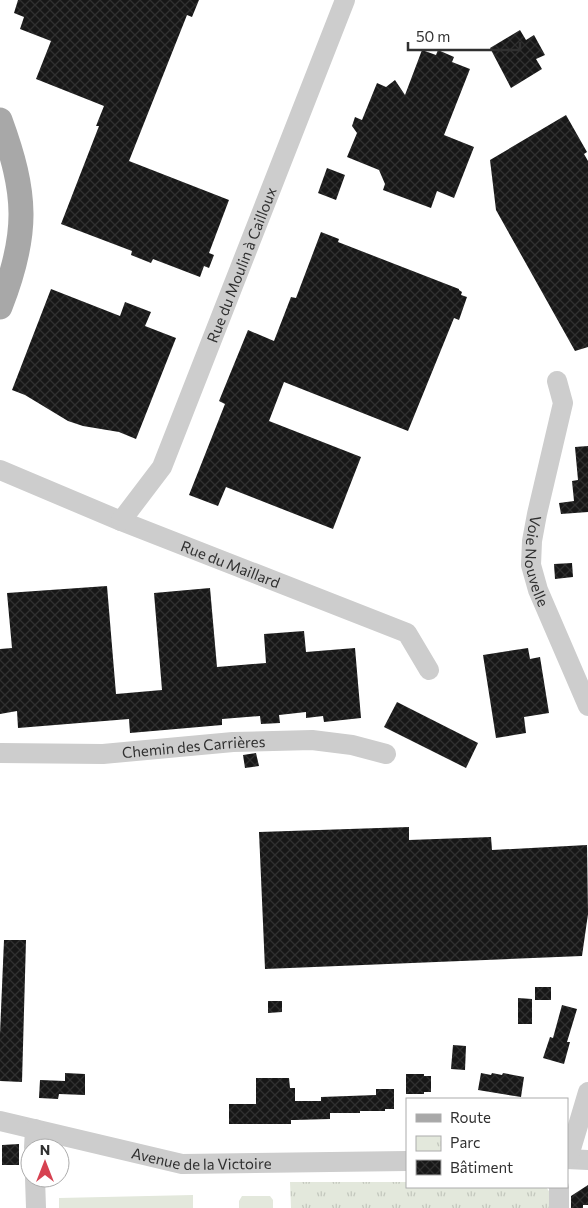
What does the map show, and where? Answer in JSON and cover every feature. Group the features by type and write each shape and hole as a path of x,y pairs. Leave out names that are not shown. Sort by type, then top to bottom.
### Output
{"main road":[{"path":"0,120 17,172 22,207 18,252 0,307"}],"street":[{"name":"Rue du Moulin à Cailloux","path":"121,521 162,467 344,0"},
{"name":"Voie Nouvelle","path":"557,381 563,403 537,514 532,541 531,565 538,590 588,706"},
{"name":"Rue du Maillard","path":"5,475 407,633 429,670"},
{"name":"Chemin des Carrières","path":"0,753 103,754 233,742 312,740 352,745 386,754"},
{"path":"574,1160 588,1092"},
{"name":"Avenue de la Victoire","path":"0,1121 34,1138"},
{"name":"Avenue de la Victoire","path":"70,1144 182,1164 406,1160"},
{"path":"35,1188 36,1208"},
{"path":"558,1188 559,1208"}],"green space":[{"path":"290,1182 406,1182 406,1188 547,1188 551,1194 550,1208 291,1208"},
{"path":"193,1195 193,1208 59,1208 59,1198"},
{"path":"242,1196 270,1196 273,1200 273,1208 239,1208 239,1201"}],"building":[{"path":"18,0 199,0 192,17 187,15 129,161 229,200 209,253 214,255 209,268 204,266 200,277 153,259 151,263 131,255 132,251 61,224 99,126 96,126 104,106 36,79 51,41 20,29 24,17 14,13"},
{"path":"520,30 526,40 534,35 545,55 536,59 542,69 511,88 490,48"},
{"path":"422,50 436,55 438,50 454,57 452,62 470,69 444,135 474,147 454,198 437,191 431,208 383,190 385,184 379,170 347,157 357,133 352,126 355,117 362,120 377,83 386,87 395,80 405,95"},
{"path":"566,115 587,152 584,154 588,161 588,347 575,351 496,210 490,160"},
{"path":"327,168 345,175 336,200 318,193"},
{"path":"321,232 339,239 338,242 459,289 462,292 461,295 467,297 459,320 454,318 408,431 284,382 269,421 361,457 333,529 226,487 218,506 189,495 225,404 219,401 248,330 274,341 291,297 296,298"},
{"path":"51,289 120,316 125,302 151,312 145,326 176,338 136,439 119,432 83,426 68,421 25,395 12,390"},
{"path":"588,446 588,512 561,514 559,503 574,501 572,481 578,480 575,447"},
{"path":"572,563 573,577 555,579 554,564"},
{"path":"107,586 116,694 162,690 154,593 210,588 217,667 266,663 264,634 304,631 306,652 355,648 361,718 324,722 323,716 306,718 306,712 279,715 280,723 261,724 260,716 222,719 222,725 130,733 129,719 18,728 17,711 0,714 0,649 12,648 7,593"},
{"path":"528,648 530,659 540,657 549,713 524,717 526,733 496,738 483,655"},
{"path":"397,702 478,743 466,768 384,727"},
{"path":"256,753 259,766 245,768 243,755"},
{"path":"409,827 409,840 491,837 492,850 587,845 588,914 582,956 265,969 259,832"},
{"path":"4,940 26,940 22,1082 0,1081"},
{"path":"535,987 551,987 551,1000 535,1000"},
{"path":"518,998 532,999 532,1024 518,1024"},
{"path":"268,1001 282,1001 282,1012 268,1013"},
{"path":"562,1005 577,1009 567,1042 570,1042 564,1064 543,1058 550,1037 553,1038"},
{"path":"453,1045 466,1046 465,1070 451,1069"},
{"path":"65,1073 85,1074 85,1095 59,1094 58,1099 39,1098 40,1080 65,1081"},
{"path":"481,1073 502,1075 503,1073 524,1077 521,1097 478,1090"},
{"path":"406,1074 431,1076 431,1092 406,1094"},
{"path":"256,1078 289,1078 290,1088 295,1088 295,1101 321,1101 321,1097 376,1095 376,1089 394,1089 394,1109 360,1111 360,1113 330,1113 330,1119 291,1120 291,1124 229,1124 229,1104 256,1104"},
{"path":"19,1144 19,1165 2,1165 2,1145"},
{"path":"588,1185 588,1205 583,1205 583,1208 571,1208 571,1196"}]}
